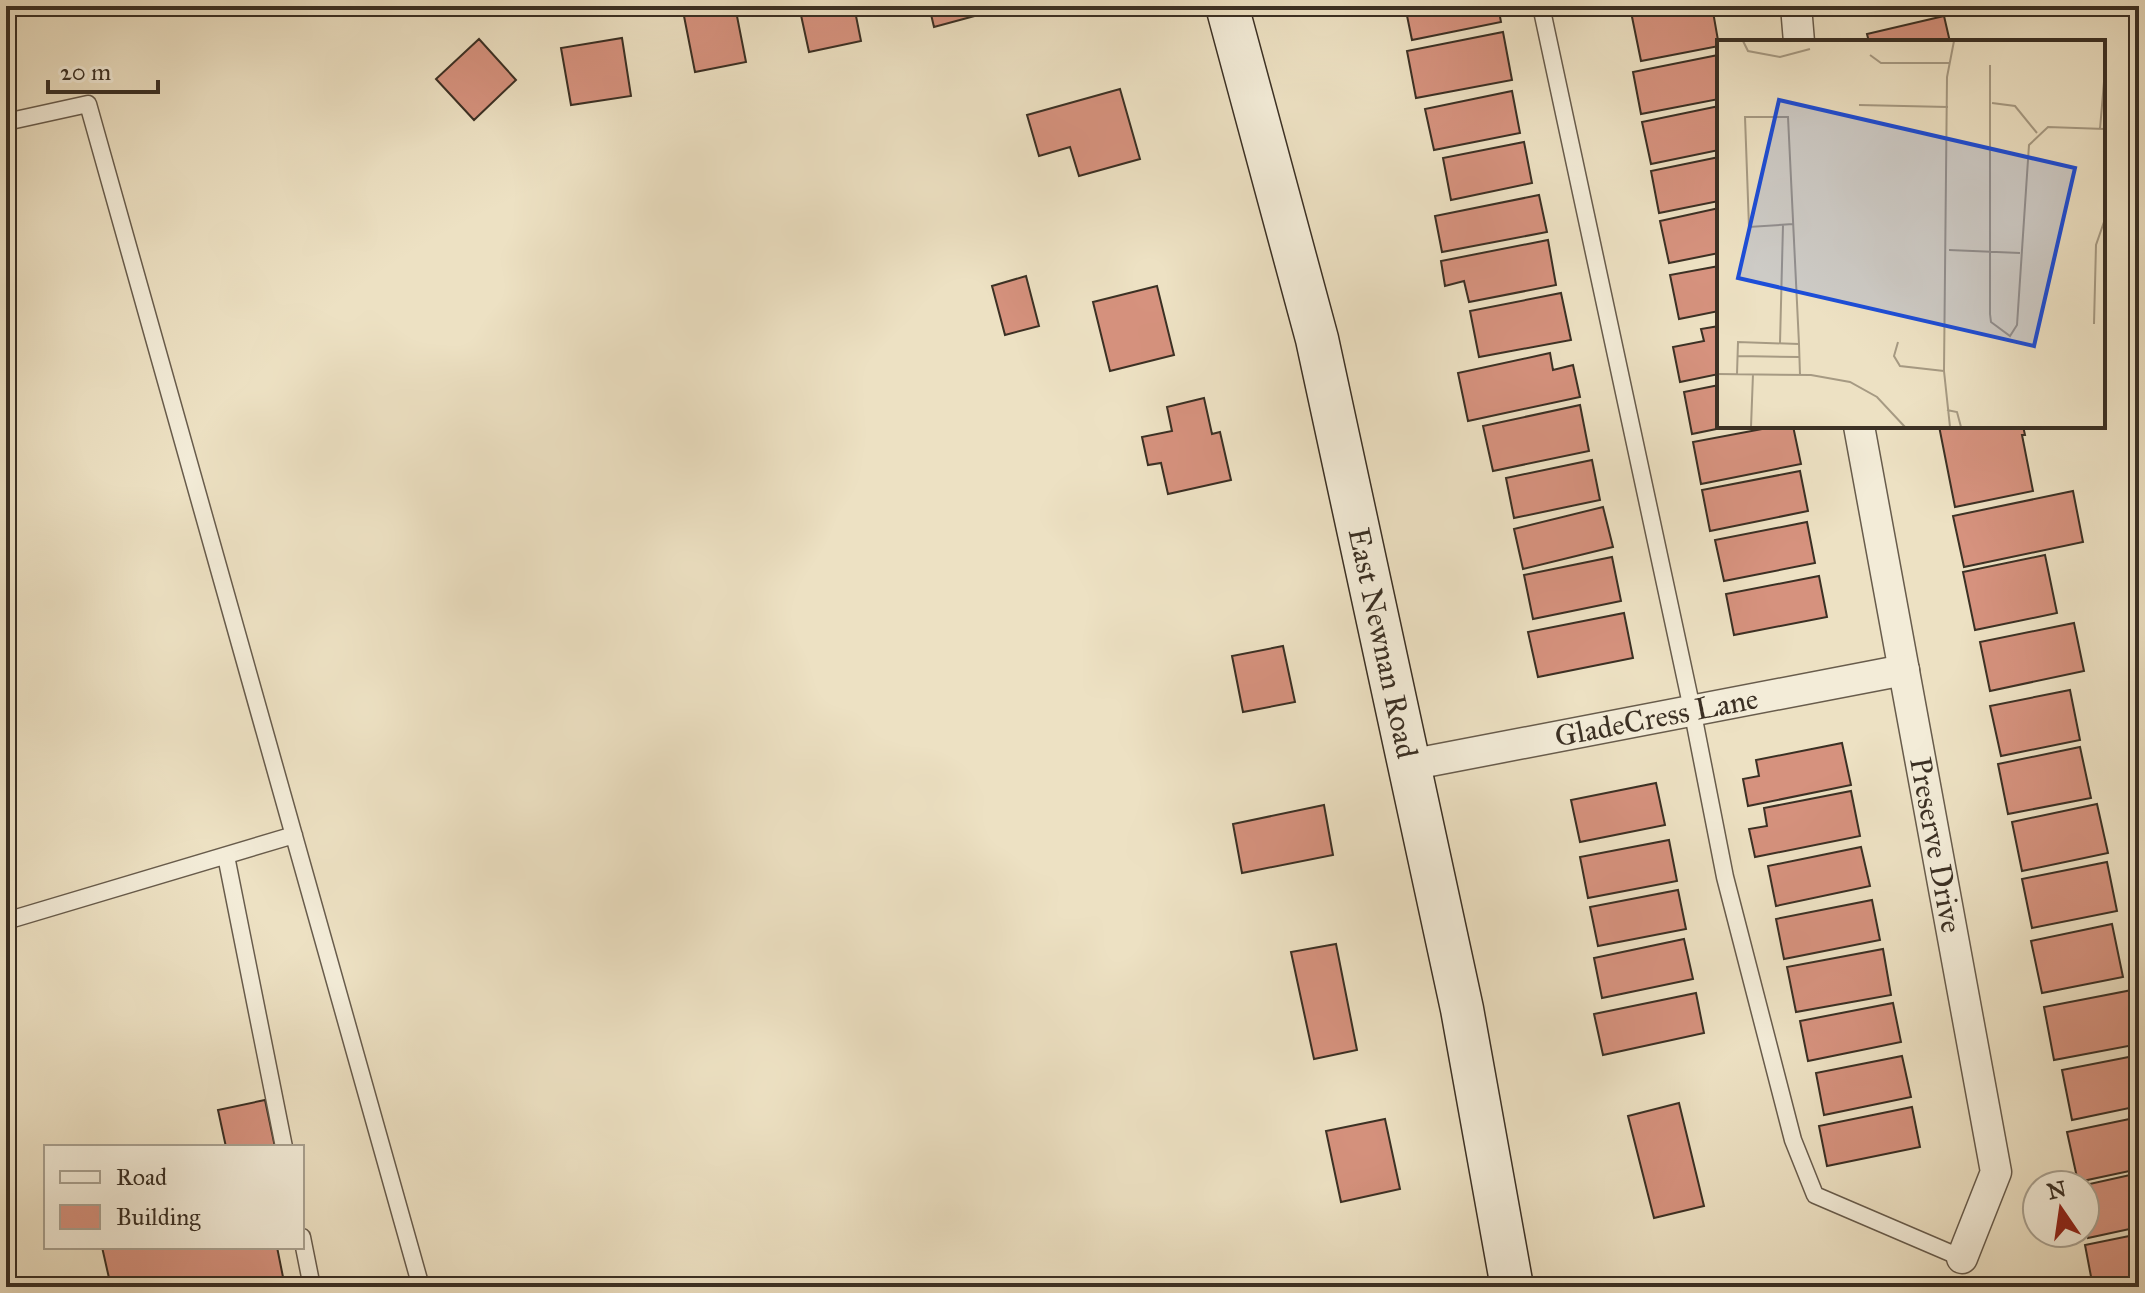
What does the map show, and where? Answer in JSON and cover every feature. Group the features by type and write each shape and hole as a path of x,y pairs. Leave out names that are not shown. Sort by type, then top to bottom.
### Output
{"street":[{"name":"East Newnan Road","path":"1227,6 1317,339 1462,1009 1512,1287"},
{"path":"1796,6 1799,40"},
{"name":"Preserve Drive","path":"1859,428 1996,1172 1962,1258"},
{"name":"GladeCress Lane","path":"1409,765 1904,670"}],"lane":[{"path":"1541,6 1692,709 1725,877 1793,1140 1815,1195 1962,1258"},
{"path":"6,122 88,104 421,1287"},
{"path":"6,921 294,835"},
{"path":"226,856 284,1145"},
{"path":"304,1247 312,1287"}],"building":[{"path":"682,6 735,6 746,62 695,72"},
{"path":"799,6 854,6 861,41 809,52"},
{"path":"929,6 980,6 982,14 934,27"},
{"path":"1405,6 1498,6 1501,22 1412,40"},
{"path":"1660,6 1712,6 1717,46 1641,61 1631,12"},
{"path":"1944,16 1950,40 1868,40 1867,34"},
{"path":"1503,32 1512,80 1416,98 1407,51"},
{"path":"622,38 631,96 571,105 561,48"},
{"path":"479,39 516,80 474,120 436,79"},
{"path":"1717,55 1717,99 1641,114 1633,72"},
{"path":"1120,89 1140,159 1079,176 1070,147 1039,156 1027,115"},
{"path":"1512,91 1520,133 1434,150 1425,109"},
{"path":"1717,106 1717,150 1651,164 1642,122"},
{"path":"1524,142 1532,183 1451,200 1443,158"},
{"path":"1717,157 1717,201 1659,213 1651,171"},
{"path":"1539,195 1547,232 1442,252 1435,216"},
{"path":"1717,208 1717,253 1669,263 1660,221"},
{"path":"1548,240 1556,285 1469,302 1464,281 1445,286 1441,261"},
{"path":"1717,266 1717,311 1679,319 1670,275"},
{"path":"1026,276 1039,326 1005,335 992,286"},
{"path":"1157,286 1174,355 1110,371 1093,302"},
{"path":"1561,293 1571,340 1479,357 1470,311"},
{"path":"1717,326 1717,374 1680,382 1673,347 1704,341 1701,329"},
{"path":"1550,353 1553,370 1573,365 1580,397 1468,421 1458,373"},
{"path":"1717,385 1717,428 1721,428 1692,434 1684,392"},
{"path":"1204,398 1212,434 1220,432 1231,480 1168,494 1161,463 1148,465 1142,437 1172,431 1167,407"},
{"path":"1580,405 1589,451 1493,471 1483,426"},
{"path":"1767,428 1793,428 1801,464 1701,484 1693,442"},
{"path":"1939,428 2023,428 2025,435 2022,435 2033,491 1955,507"},
{"path":"1592,460 1600,500 1514,518 1506,478"},
{"path":"1800,471 1808,511 1710,531 1702,490"},
{"path":"2073,491 2083,542 1964,567 1953,516"},
{"path":"1603,507 1613,547 1523,569 1514,529"},
{"path":"1807,522 1815,563 1724,581 1715,540"},
{"path":"2045,555 2057,613 1975,630 1963,572"},
{"path":"1612,557 1621,601 1533,619 1524,575"},
{"path":"1819,576 1827,617 1734,635 1726,594"},
{"path":"1624,613 1633,658 1538,677 1528,632"},
{"path":"2074,623 2084,671 1990,691 1980,642"},
{"path":"1283,646 1295,702 1243,712 1232,656"},
{"path":"2070,690 2080,740 2001,756 1990,706"},
{"path":"1842,743 1851,785 1748,806 1743,779 1759,776 1756,760"},
{"path":"2080,747 2091,798 2008,814 1998,764"},
{"path":"1656,783 1665,825 1580,842 1571,800"},
{"path":"1851,791 1860,836 1755,857 1749,829 1767,826 1764,808"},
{"path":"2097,804 2108,853 2022,871 2012,822"},
{"path":"1324,805 1333,855 1242,873 1233,824"},
{"path":"1669,840 1677,881 1588,898 1580,857"},
{"path":"1861,847 1870,886 1776,906 1768,866"},
{"path":"2107,862 2117,911 2032,928 2022,879"},
{"path":"1678,890 1686,929 1598,946 1590,907"},
{"path":"1872,900 1880,940 1784,959 1776,919"},
{"path":"2112,924 2123,977 2042,993 2031,941"},
{"path":"1684,939 1693,979 1602,998 1594,958"},
{"path":"1336,944 1357,1050 1314,1059 1291,952"},
{"path":"1883,949 1891,995 1796,1012 1787,967"},
{"path":"2132,990 2139,1044 2054,1060 2044,1007"},
{"path":"1696,993 1704,1033 1603,1055 1594,1014"},
{"path":"1893,1003 1901,1042 1808,1061 1800,1021"},
{"path":"2139,1055 2139,1106 2072,1120 2062,1070"},
{"path":"1902,1056 1911,1097 1824,1115 1816,1073"},
{"path":"265,1100 275,1145 226,1145 218,1110"},
{"path":"1679,1103 1704,1206 1654,1218 1628,1116"},
{"path":"1912,1107 1920,1147 1827,1166 1819,1126"},
{"path":"2139,1117 2139,1169 2101,1177 2101,1169 2075,1169 2067,1132"},
{"path":"1385,1119 1400,1189 1341,1202 1326,1131"},
{"path":"2139,1173 2139,1227 2101,1235 2101,1181"},
{"path":"2139,1234 2139,1285 2093,1287 2086,1249 2101,1249 2101,1242"},
{"path":"102,1249 277,1249 285,1287 88,1287 87,1282 109,1278"}]}
